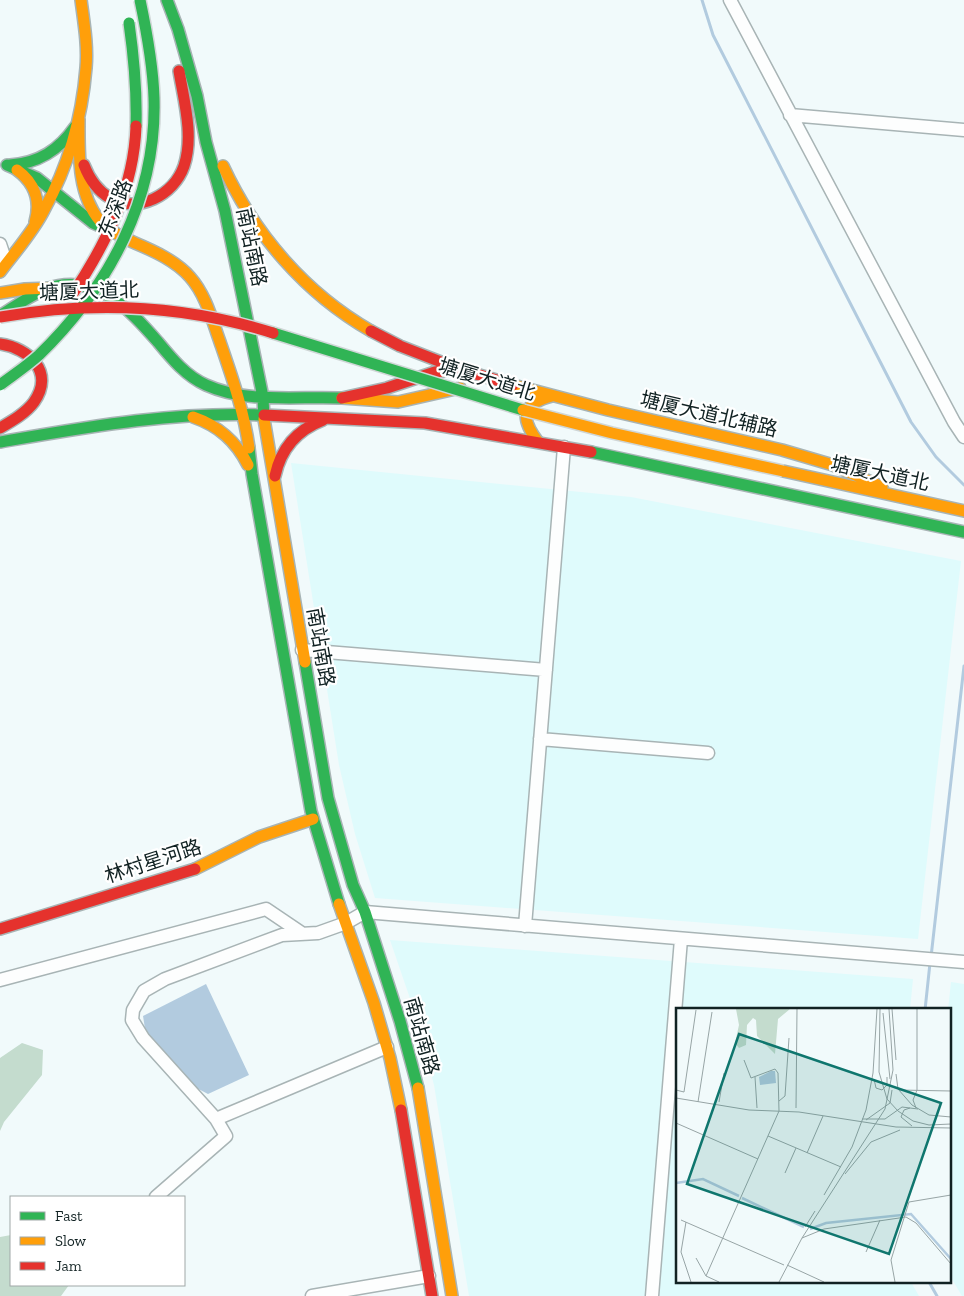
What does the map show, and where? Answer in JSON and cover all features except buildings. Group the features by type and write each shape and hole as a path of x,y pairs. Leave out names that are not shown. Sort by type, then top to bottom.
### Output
{"main road":[{"path":"3,267 12,258 44,211 67,158 79,119 86,68 86,43 81,0"},
{"name":"东深路","path":"0,385 38,356 77,315 107,273 128,232 137,208 146,181 151,154 155,108 153,58 140,0"},
{"path":"79,152 87,172 94,183 111,198 122,202 140,204 156,198 166,193 180,176 187,153 187,126 166,0"},
{"name":"南站南路","path":"166,0 178,30 197,96 206,142 232,238 263,397 263,415 328,798 353,885 365,912 400,1021 418,1089 452,1296"},
{"name":"东深路","path":"50,322 84,279 98,255 124,195 136,144 138,115 135,50 126,11"},
{"path":"197,96 217,152 234,189 262,231 298,276 329,306 357,324 394,344 458,369"},
{"path":"8,166 24,164 46,156 55,150 71,133 79,119"},
{"name":"南站南路","path":"79,119 79,152 82,182 87,198 95,212 111,230 171,262 188,275 197,286 207,306 244,414 250,446 252,474 313,819 322,853 374,1003 387,1047 400,1101 432,1296"},
{"path":"8,166 37,178 93,223 111,230"},
{"path":"8,166 29,178 36,192 38,206 33,227"},
{"name":"塘厦大道北辅路","path":"0,316 52,288 68,285 98,289 123,305 169,356 194,378 218,390 238,394 263,397 342,398 372,402 396,402 426,397 479,383 502,382"},
{"path":"0,294 25,289 52,288"},
{"name":"塘厦大道北","path":"0,316 79,307 108,306 138,307 208,316 243,323 508,406 604,431 858,489 964,511"},
{"path":"12,356 28,343"},
{"path":"0,344 17,347 33,358 38,364 42,382 36,400 0,428"},
{"name":"塘厦大道北辅路","path":"342,398 387,388 435,372 458,369 552,396 806,457 833,465 903,497"},
{"path":"538,442 528,426 526,412 536,400 552,396"},
{"name":"塘厦大道北","path":"0,442 103,424 186,415 244,414 425,423 598,452 964,532"},
{"path":"186,415 207,422 231,438 240,448 252,474"},
{"path":"275,482 279,463 294,436 315,422 333,418"},
{"name":"林村星河路","path":"0,928 185,873 206,865 259,837 313,819"}],"street":[{"path":"730,0 954,422 964,437"},
{"path":"790,114 964,130"},
{"path":"0,244 3,267"},
{"path":"525,926 564,447"},
{"path":"302,650 546,670"},
{"path":"540,739 708,753"},
{"path":"0,980 266,909 302,934"},
{"path":"157,1196 226,1136 216,1119 143,1038 132,1020 133,1010 144,991 165,979 282,936 318,933 346,923 365,912 962,962"},
{"path":"652,1296 681,939"},
{"path":"216,1119 387,1047"},
{"path":"312,1296 429,1276"}],"shaded area":[{"path":"291,463 631,497 961,561 918,939 375,898 355,834 339,765"},
{"path":"390,940 913,979 910,1008 676,1008 676,1284 912,1284 919,1296 469,1296 434,1085 416,1016"},
{"path":"951,982 964,984 964,1296 962,1296 952,1279 952,1008 948,1008"},
{"path":"206,984 249,1075 208,1094 187,1083 146,1035 143,1016"}],"green space":[{"path":"22,1043 43,1050 42,1075 4,1122 0,1131 0,1058"},
{"path":"10,1235 10,1286 68,1286 61,1296 0,1296 0,1237"}],"waterway":[{"path":"702,0 713,35 911,422 936,457 964,485"},
{"path":"931,957 964,666"},
{"path":"925,1008 930,963"},
{"path":"930,1284 937,1296"}],"traffic: fast":[{"path":"0,385 39,355 64,329 87,300 107,270 124,238 137,205 147,171 153,135 154,98 149,49 140,0"},
{"path":"167,0 178,29 197,96 206,142 225,211 263,397 264,419"},
{"path":"129,23 135,74 136,126"},
{"path":"10,165 20,164 47,154 55,149 75,127"},
{"path":"7,165 37,178 93,223 106,229"},
{"path":"3,314 29,297 46,289 64,285 80,285 110,296 123,306 180,366 192,377 206,385 222,391 256,397 342,398"},
{"path":"273,333 523,410"},
{"path":"0,442 131,421 197,415 264,415"},
{"path":"249,448 311,811 339,904"},
{"path":"591,452 964,532"},
{"path":"305,662 328,798 353,885 365,912 400,1021 418,1088"}],"traffic: slow":[{"path":"0,272 40,218 53,194 67,159 81,105 86,68 86,43 81,0"},
{"path":"79,119 81,172 83,186 92,210 108,228 171,261 196,284 208,308 229,368 241,407 249,448"},
{"path":"223,166 250,216 284,260 325,299 371,331"},
{"path":"17,170 28,181 35,193 37,200 35,222"},
{"path":"0,293 25,289 52,288"},
{"path":"513,385 608,410 782,450 833,465 882,487"},
{"path":"342,398 398,402 460,388"},
{"path":"538,442 528,426 527,413 534,403 552,396"},
{"path":"523,410 612,433 783,471"},
{"path":"193,417 211,425 226,435 248,465"},
{"path":"264,419 305,662"},
{"path":"783,471 964,511"},
{"path":"195,869 259,837 313,819"},
{"path":"339,904 374,1003 390,1058 401,1110"},
{"path":"418,1088 452,1296"}],"traffic: jam":[{"path":"84,165 98,188 110,198 121,202 143,203 164,193 179,176 187,155 187,118 179,71"},
{"path":"72,295 96,256 116,215 130,171 136,126"},
{"path":"0,317 69,309 138,308 206,316 273,333"},
{"path":"371,331 400,346 459,369"},
{"path":"0,344 11,346 29,356 36,363 42,381 40,391 31,406 0,428"},
{"path":"342,398 387,388 435,372 459,369 513,385"},
{"path":"264,415 425,423 591,452"},
{"path":"275,476 281,457 292,441 305,429 323,420"},
{"path":"0,929 195,869"},
{"path":"401,1110 432,1296"}]}
